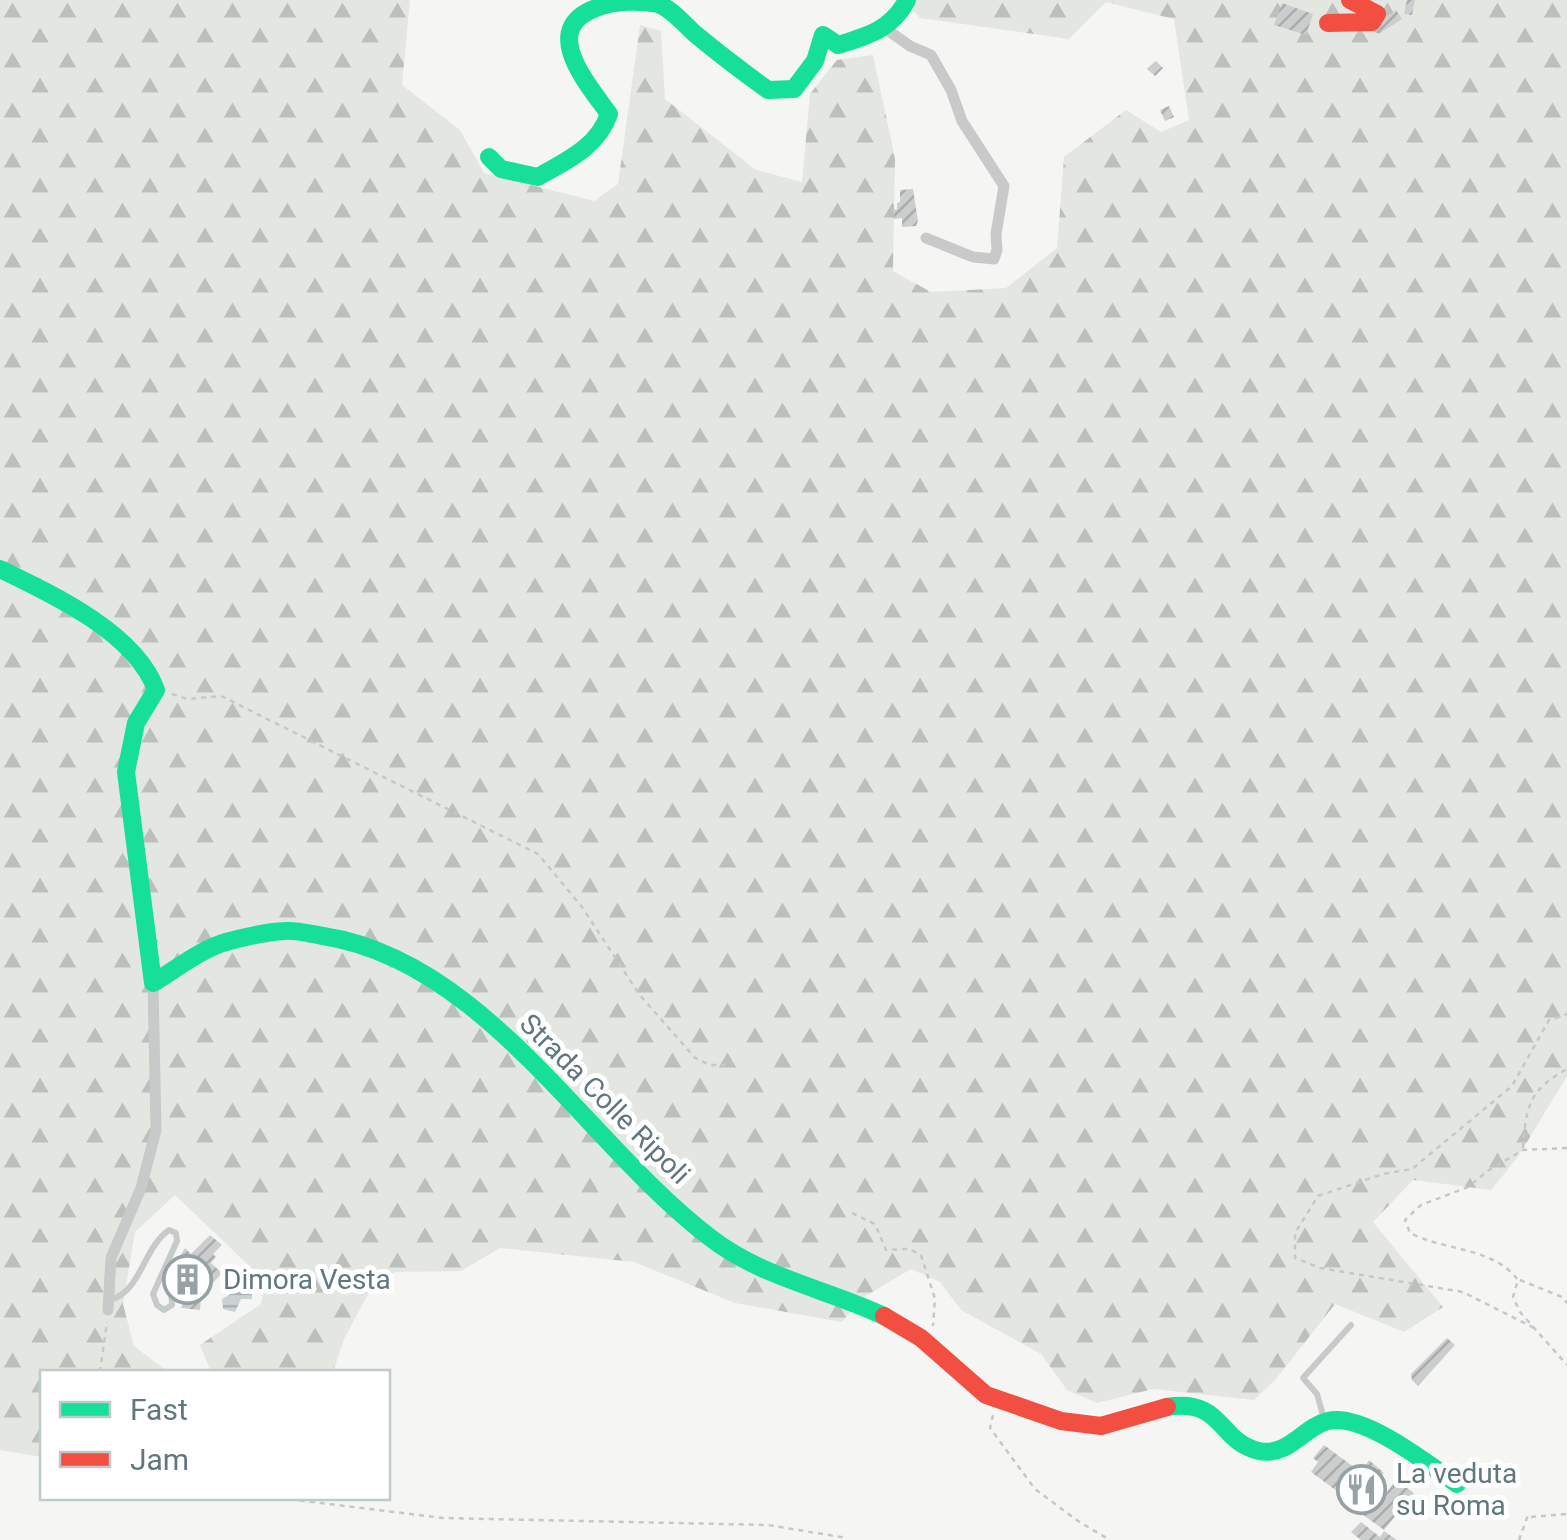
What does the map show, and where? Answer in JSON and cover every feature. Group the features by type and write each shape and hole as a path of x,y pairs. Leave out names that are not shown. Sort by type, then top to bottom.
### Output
{"street":[{"path":"490,157 502,170 538,177 598,136 607,124 608,114 572,61 569,42 571,24 578,15 599,5 632,0 659,4 768,90 794,90 815,60 823,36 838,46 886,29 900,17 908,0"},
{"path":"1328,23 1372,22 1377,14 1350,0"},
{"path":"886,29 931,55 951,90 962,121 1004,186 994,259 973,257 926,238"},
{"path":"0,569 63,603 127,646 148,667 156,690 136,723 126,772 153,982 156,1130 141,1188 111,1258 109,1305"},
{"name":"Strada Colle Ripoli","path":"153,982 196,952 254,933 324,932 376,948 444,986 496,1028 684,1217 721,1247 769,1272 885,1316 927,1342 973,1385 1004,1402 1070,1424 1094,1427 1177,1406 1197,1406 1211,1412 1243,1444 1264,1452 1290,1444 1326,1422"},
{"path":"1326,1422 1344,1421 1372,1432 1457,1484"}],"lane":[{"path":"109,1305 126,1292 151,1249 168,1230 176,1233 177,1241 153,1289 154,1300 161,1309 171,1308 172,1288"},
{"path":"1326,1422 1317,1394 1303,1378 1351,1325"}],"path":[{"path":"156,690 188,699 221,696 538,854 582,907 638,994 695,1058 710,1065 732,1065"},
{"path":"1534,1328 1463,1292 1320,1268 1295,1258 1295,1234 1318,1196 1382,1174 1412,1169 1512,1086 1549,1020 1567,1014"},
{"path":"1522,1150 1525,1118 1540,1083 1567,1069"},
{"path":"1567,1148 1522,1150 1468,1187 1421,1205 1405,1220 1410,1232 1429,1242 1506,1263 1518,1280 1562,1297 1567,1303"},
{"path":"852,1213 875,1224 886,1250 909,1248 922,1255 935,1299 934,1322 927,1342"},
{"path":"1518,1280 1513,1297 1567,1365"},
{"path":"100,1370 109,1305"},
{"path":"1004,1402 990,1418 990,1428 1000,1445 1034,1489 1110,1540"},
{"path":"296,1500 443,1518 768,1525 847,1538"},
{"path":"1519,1540 1530,1516 1567,1514"}],"green space":[{"path":"0,0 410,0 402,85 460,130 484,173 594,201 618,184 640,25 661,31 665,99 756,170 802,182 810,94 837,60 873,55 895,158 893,271 931,292 1006,288 1057,248 1064,157 1126,110 1161,132 1189,120 1174,19 1106,2 1069,39 920,18 904,0 1567,0 1567,1076 1518,1157 1491,1190 1413,1180 1373,1222 1443,1307 1404,1332 1335,1304 1276,1379 1254,1400 1153,1389 1097,1403 1067,1390 1041,1354 961,1310 940,1282 911,1269 864,1297 842,1322 735,1303 634,1262 500,1248 461,1271 395,1272 367,1296 344,1339 334,1370 210,1370 200,1345 261,1304 265,1281 175,1195 135,1232 123,1304 134,1346 165,1370 40,1370 40,1457 0,1450"}],"shaded area":[{"path":"235,1280 252,1287 252,1299 241,1299 235,1312 223,1309 222,1299 229,1295"}],"building":[{"path":"1407,0 1415,0 1412,15 1404,14"},
{"path":"1282,3 1313,14 1306,35 1274,25"},
{"path":"1396,10 1402,19 1379,34 1369,28"},
{"path":"1156,61 1163,68 1155,76 1147,69"},
{"path":"1169,106 1174,117 1165,121 1160,110"},
{"path":"913,189 918,221 916,226 902,227 902,218 894,219 893,210 900,202 900,190"},
{"name":"Dimora Vesta","path":"210,1235 222,1245 211,1263 222,1273 212,1284 202,1276 197,1281 202,1284 200,1310 181,1308 184,1300 175,1291 176,1263 185,1248 191,1254"},
{"path":"1447,1338 1455,1345 1418,1386 1411,1374"},
{"path":"1324,1445 1377,1484 1356,1505 1311,1472 1318,1462 1313,1458"},
{"path":"1369,1460 1384,1473 1380,1477 1366,1465"},
{"path":"1396,1480 1414,1493 1384,1530 1362,1514 1370,1504 1375,1508"},
{"path":"1361,1522 1380,1537 1384,1531 1397,1540 1361,1540 1351,1532"}],"traffic: fast":[{"path":"489,157 501,169 538,177 580,152 597,136 609,114 580,72 569,43 571,29 579,17 596,8 635,2 663,6 768,90 794,89 815,61 823,35 838,45 869,34 894,18 907,0"},
{"path":"0,569 67,603 112,633 146,669 156,690 136,723 126,772 153,983 217,945 270,932 304,932 381,952 435,981 485,1018 666,1200 712,1239 752,1264 884,1316"},
{"path":"1167,1407 1200,1409 1246,1446 1270,1452 1328,1421 1359,1424 1395,1442 1457,1484"}],"traffic: jam":[{"path":"1328,23 1372,22 1377,14 1350,0"},
{"path":"884,1316 921,1338 986,1395 1061,1421 1101,1426 1167,1407"}],"place":[{"name":"Dimora Vesta","path":"188,1279"},
{"name":"La veduta su Roma","path":"1361,1489"}]}
